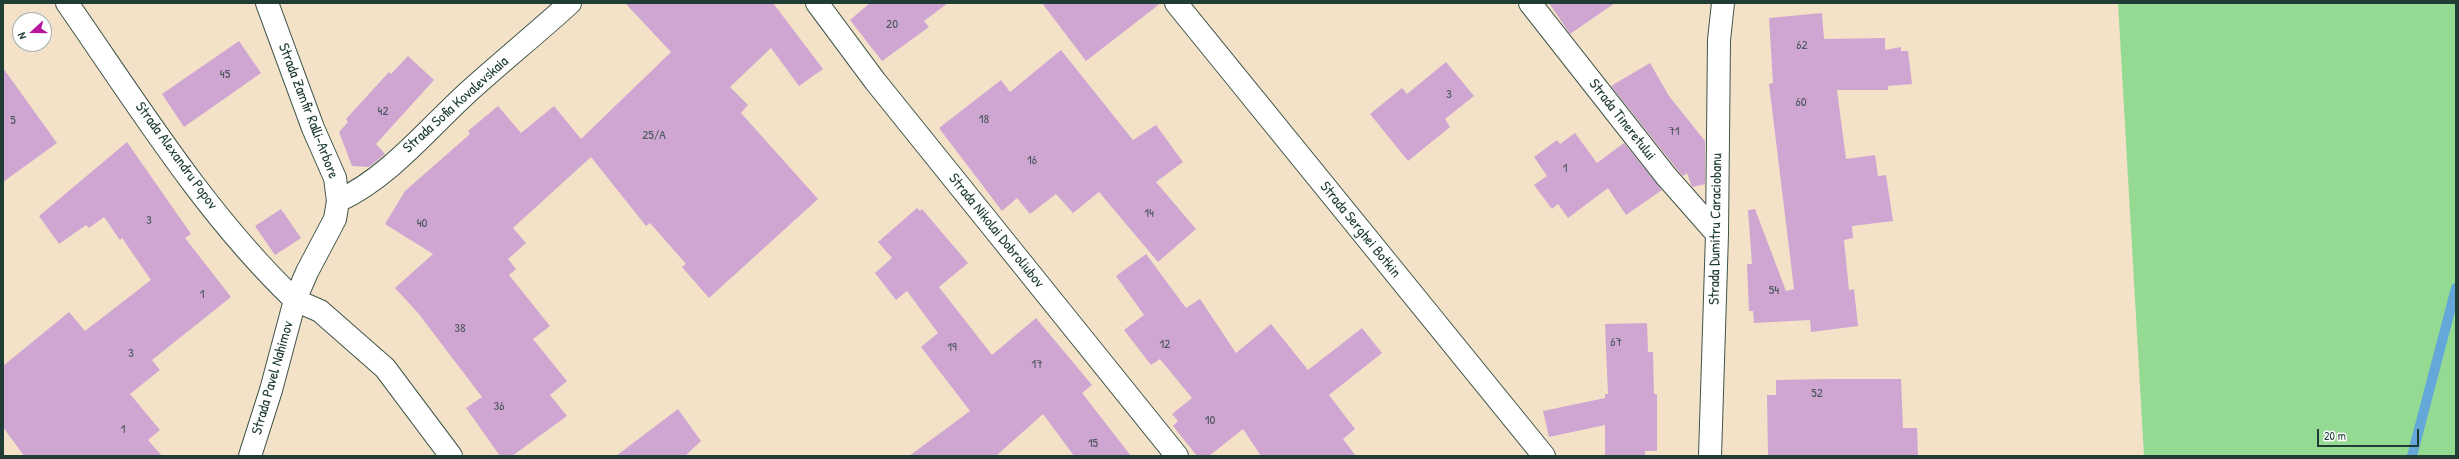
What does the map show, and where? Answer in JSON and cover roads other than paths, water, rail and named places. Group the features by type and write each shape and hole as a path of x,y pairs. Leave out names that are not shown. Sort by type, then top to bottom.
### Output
{"street":[{"name":"Strada Alexandru Popov","path":"67,3 190,178 264,270 295,300"},
{"name":"Strada Zamfir Ralli-Arbore","path":"267,3 313,128 335,178 338,201 335,219 307,272 295,300"},
{"name":"Strada Sofia Kovalevskaia","path":"338,201 360,191 378,176 468,93 570,3"},
{"name":"Strada Nikolai Dobroliubov","path":"817,3 880,87 1177,456"},
{"name":"Strada Serghei Botkin","path":"1176,3 1544,456"},
{"name":"Strada Tineretului","path":"1530,3 1666,176 1717,234"},
{"name":"Strada Dumitru Caraciobanu","path":"1710,456 1717,234 1719,40 1723,3"},
{"name":"Strada Pavel Nahimov","path":"250,456 295,300"},
{"path":"295,300 320,311 385,368 451,456"}],"waterway":[{"path":"2412,456 2456,288"}]}
